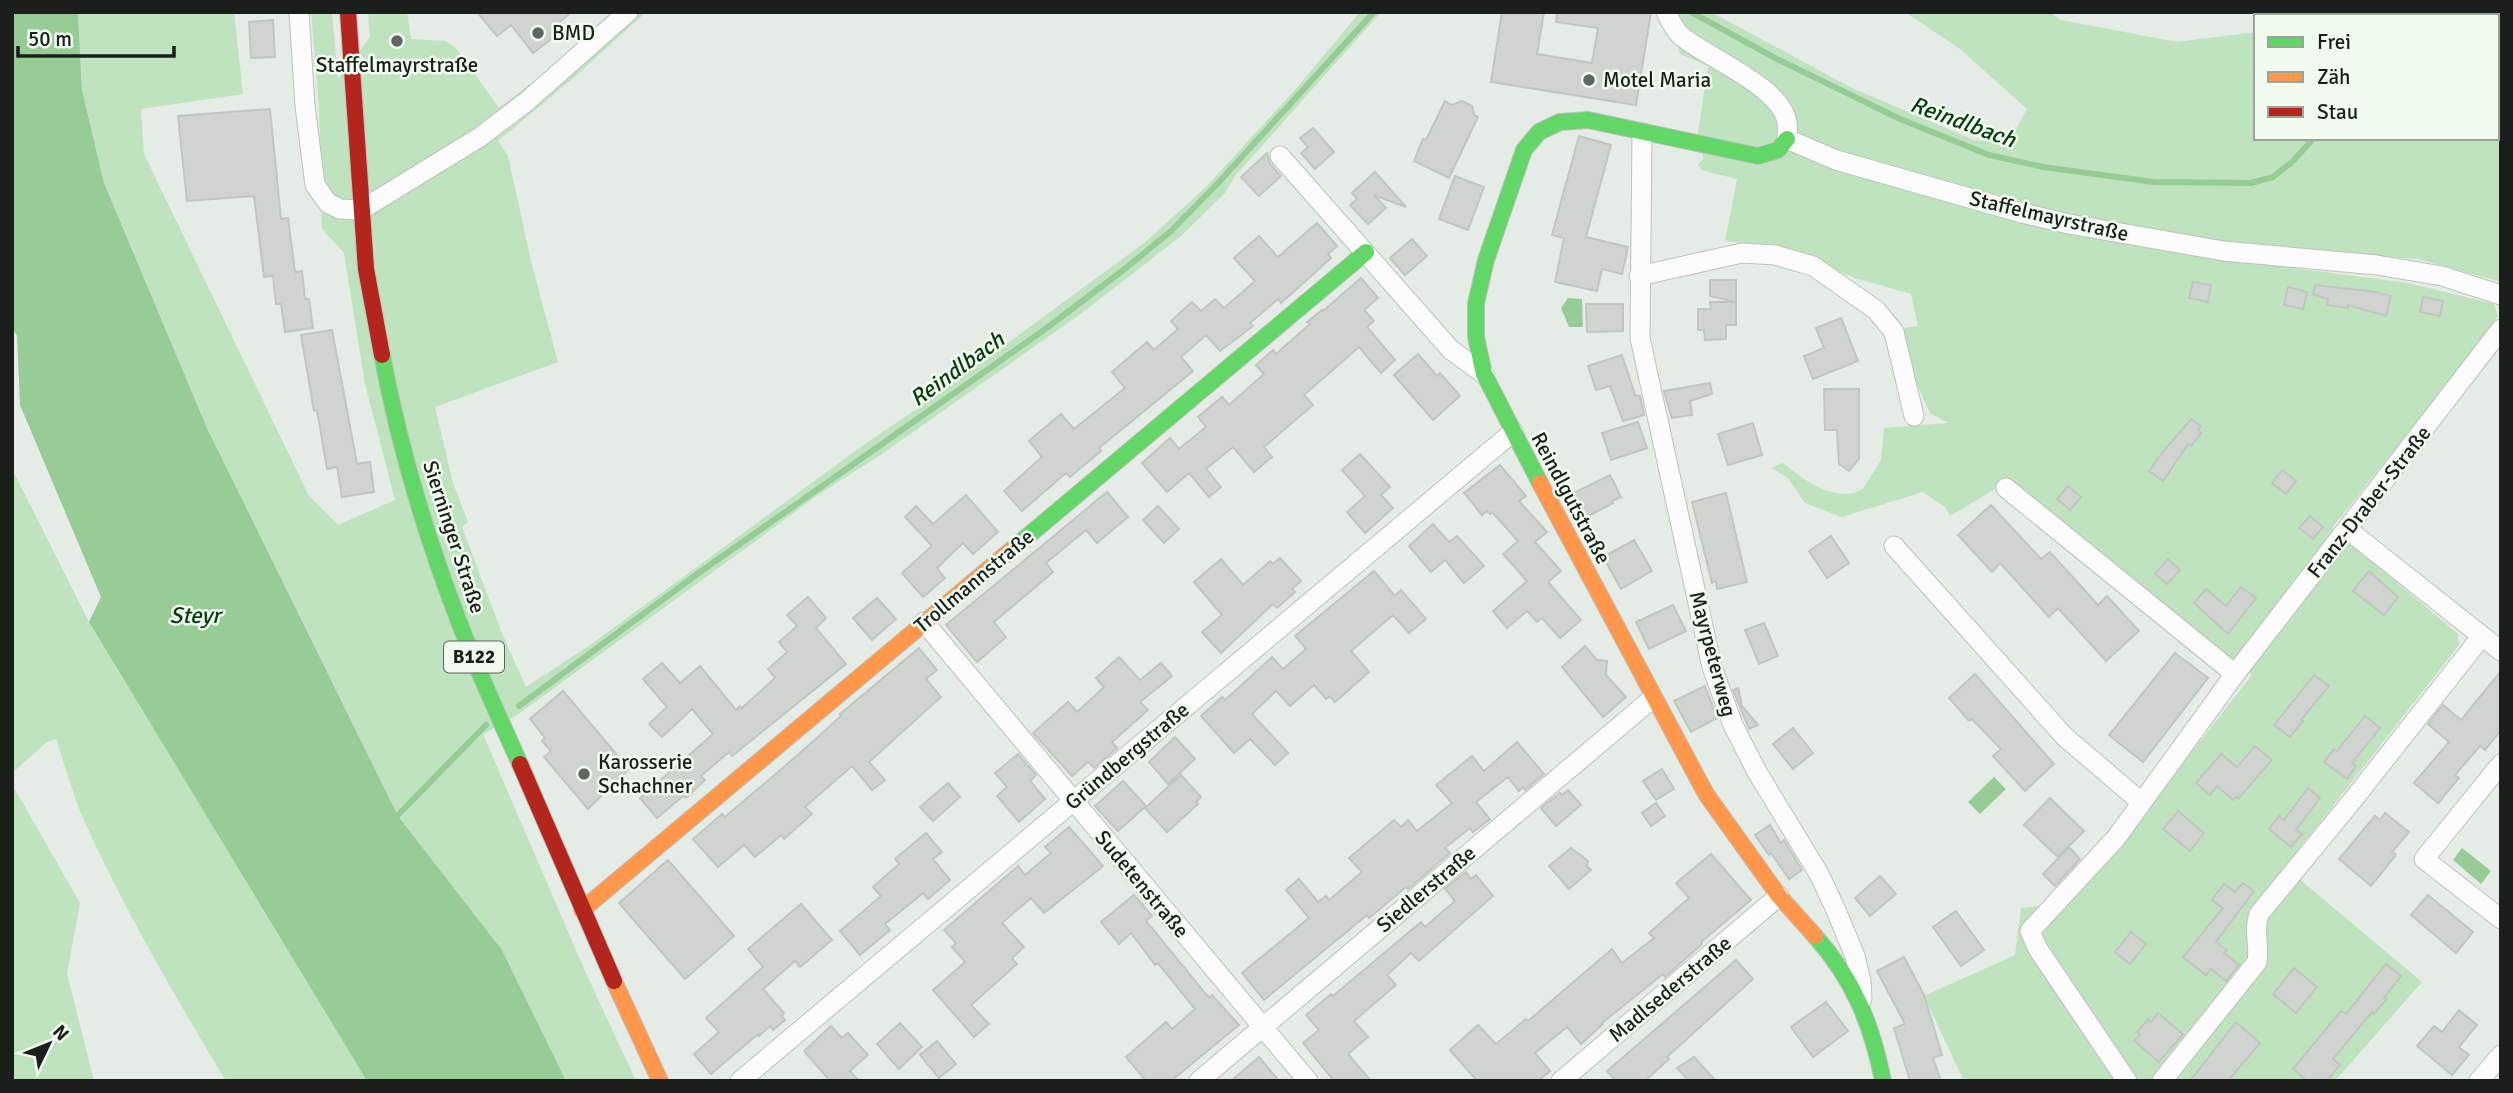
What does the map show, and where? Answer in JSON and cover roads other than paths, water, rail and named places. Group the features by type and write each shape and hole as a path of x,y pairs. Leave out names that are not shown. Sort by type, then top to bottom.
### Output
{"street":[{"path":"299,12 305,106 315,185 328,203 340,209 361,210 480,137 526,102 628,12"},
{"name":"Sierninger Straße","path":"348,12 366,269 394,420 459,623 582,910 660,1081"},
{"path":"1665,12 1678,33 1704,53 1758,83 1779,105 1787,121 1787,139"},
{"name":"Reindlgutstraße","path":"1787,139 1778,150 1758,156 1588,120 1560,122 1539,132 1524,150 1486,260 1476,303 1476,337 1484,373 1653,698 1706,793 1779,896 1822,944 1845,976 1862,1006 1875,1041 1883,1081"},
{"name":"Mayrpeterweg","path":"1642,133 1640,338 1712,667 1733,726 1757,772 1819,874 1835,908 1855,956 1861,981 1862,1006"},
{"name":"Staffelmayrstraße","path":"1787,139 1836,160 2069,224 2224,251 2377,265 2429,274 2501,295"},
{"path":"1280,156 1451,350 1484,373"},
{"name":"Trollmannstraße","path":"582,910 1366,252"},
{"path":"1639,276 1742,253 1775,255 1813,266 1876,310 1894,332 1914,416"},
{"name":"Franz-Draber-Straße","path":"2127,1081 2038,949 2030,931 2116,838 2235,674 2501,329"},
{"name":"Gründbergstraße","path":"740,1081 1513,432"},
{"path":"2006,488 2235,674"},
{"path":"2347,529 2501,651"},
{"path":"1894,546 2065,737 2141,802"},
{"name":"Sudetenstraße","path":"924,622 1308,1081"},
{"path":"2162,1081 2257,962 2259,953 2256,923 2259,914 2352,802 2482,636"},
{"name":"Siedlerstraße","path":"1199,1081 1653,698"},
{"path":"2501,764 2424,859 2501,919"},
{"name":"Madlsederstraße","path":"1561,1081 1779,896"},
{"path":"2479,1081 2501,1055"}],"water":[{"name":"Steyr","path":"12,12 75,12 78,15 82,90 104,183 207,428 398,816 502,950 566,1081 367,1081 89,622 101,597 20,405 17,336 12,327"},
{"path":"1568,298 1582,299 1583,327 1569,327 1561,308"},
{"path":"1994,777 2006,789 1980,814 1968,802"},
{"path":"2462,848 2491,871 2481,884 2453,860"}],"waterway":[{"name":"Reindlbach","path":"519,706 700,572 1044,330 1126,268 1171,231 1219,182 1374,12"},
{"name":"Reindlbach","path":"1691,12 1779,60 1900,119 1989,155 2043,167 2154,182 2251,183 2273,177 2292,162 2312,140"},
{"path":"392,821 486,725"}],"place":[{"name":"BMD","path":"538,33"},
{"name":"Staffelmayrstraße","path":"397,41"},
{"name":"Motel Maria","path":"1589,80"},
{"name":"Karosserie Schachner","path":"584,774"}]}
